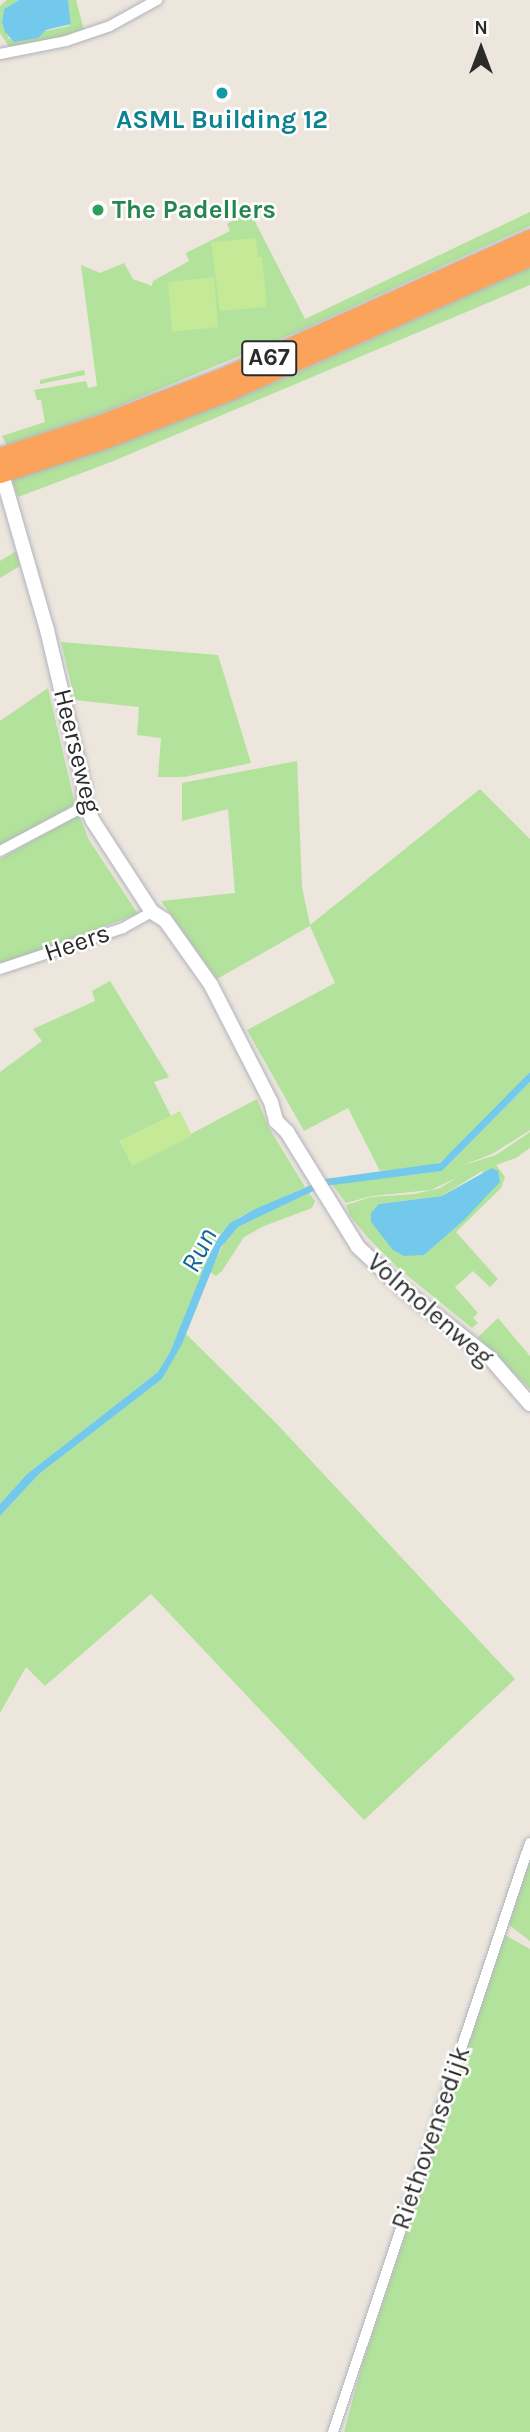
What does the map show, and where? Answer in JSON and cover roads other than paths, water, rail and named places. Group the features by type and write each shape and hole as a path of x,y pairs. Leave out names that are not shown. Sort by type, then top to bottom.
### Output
{"highway":[{"name":"A67","path":"0,457 98,425 224,377 530,239"},
{"name":"A67","path":"2,477 228,391 530,256"}],"street":[{"path":"0,54 66,41 110,26 158,0"},
{"name":"Heerseweg","path":"2,477 47,630 84,786 85,806 152,912 165,920 211,985 271,1101 284,1115 287,1132 335,1213"},
{"path":"0,851 85,806"},
{"name":"Heers","path":"0,969 123,928 152,912"},
{"name":"Volmolenweg","path":"335,1213 373,1264 490,1358 530,1404"},
{"name":"Riethovensedijk","path":"332,2432 530,1843"}],"water":[{"path":"19,0 68,0 71,24 46,30 38,38 14,42 5,32 2,22 4,9"},
{"path":"530,1072 530,1082 442,1171 324,1186 238,1227 221,1247 182,1344 162,1379 39,1474 0,1516 0,1504 27,1474 158,1372 170,1352 214,1243 230,1223 253,1210 325,1179 440,1163"},
{"path":"492,1168 498,1171 500,1182 464,1220 424,1255 404,1256 393,1250 371,1222 371,1213 379,1204 442,1196"}],"place":[{"name":"ASML Building 12","path":"222,93"},
{"name":"The Padellers","path":"98,210"}],"water label":[{"name":"Run","path":"199,1250"}]}
